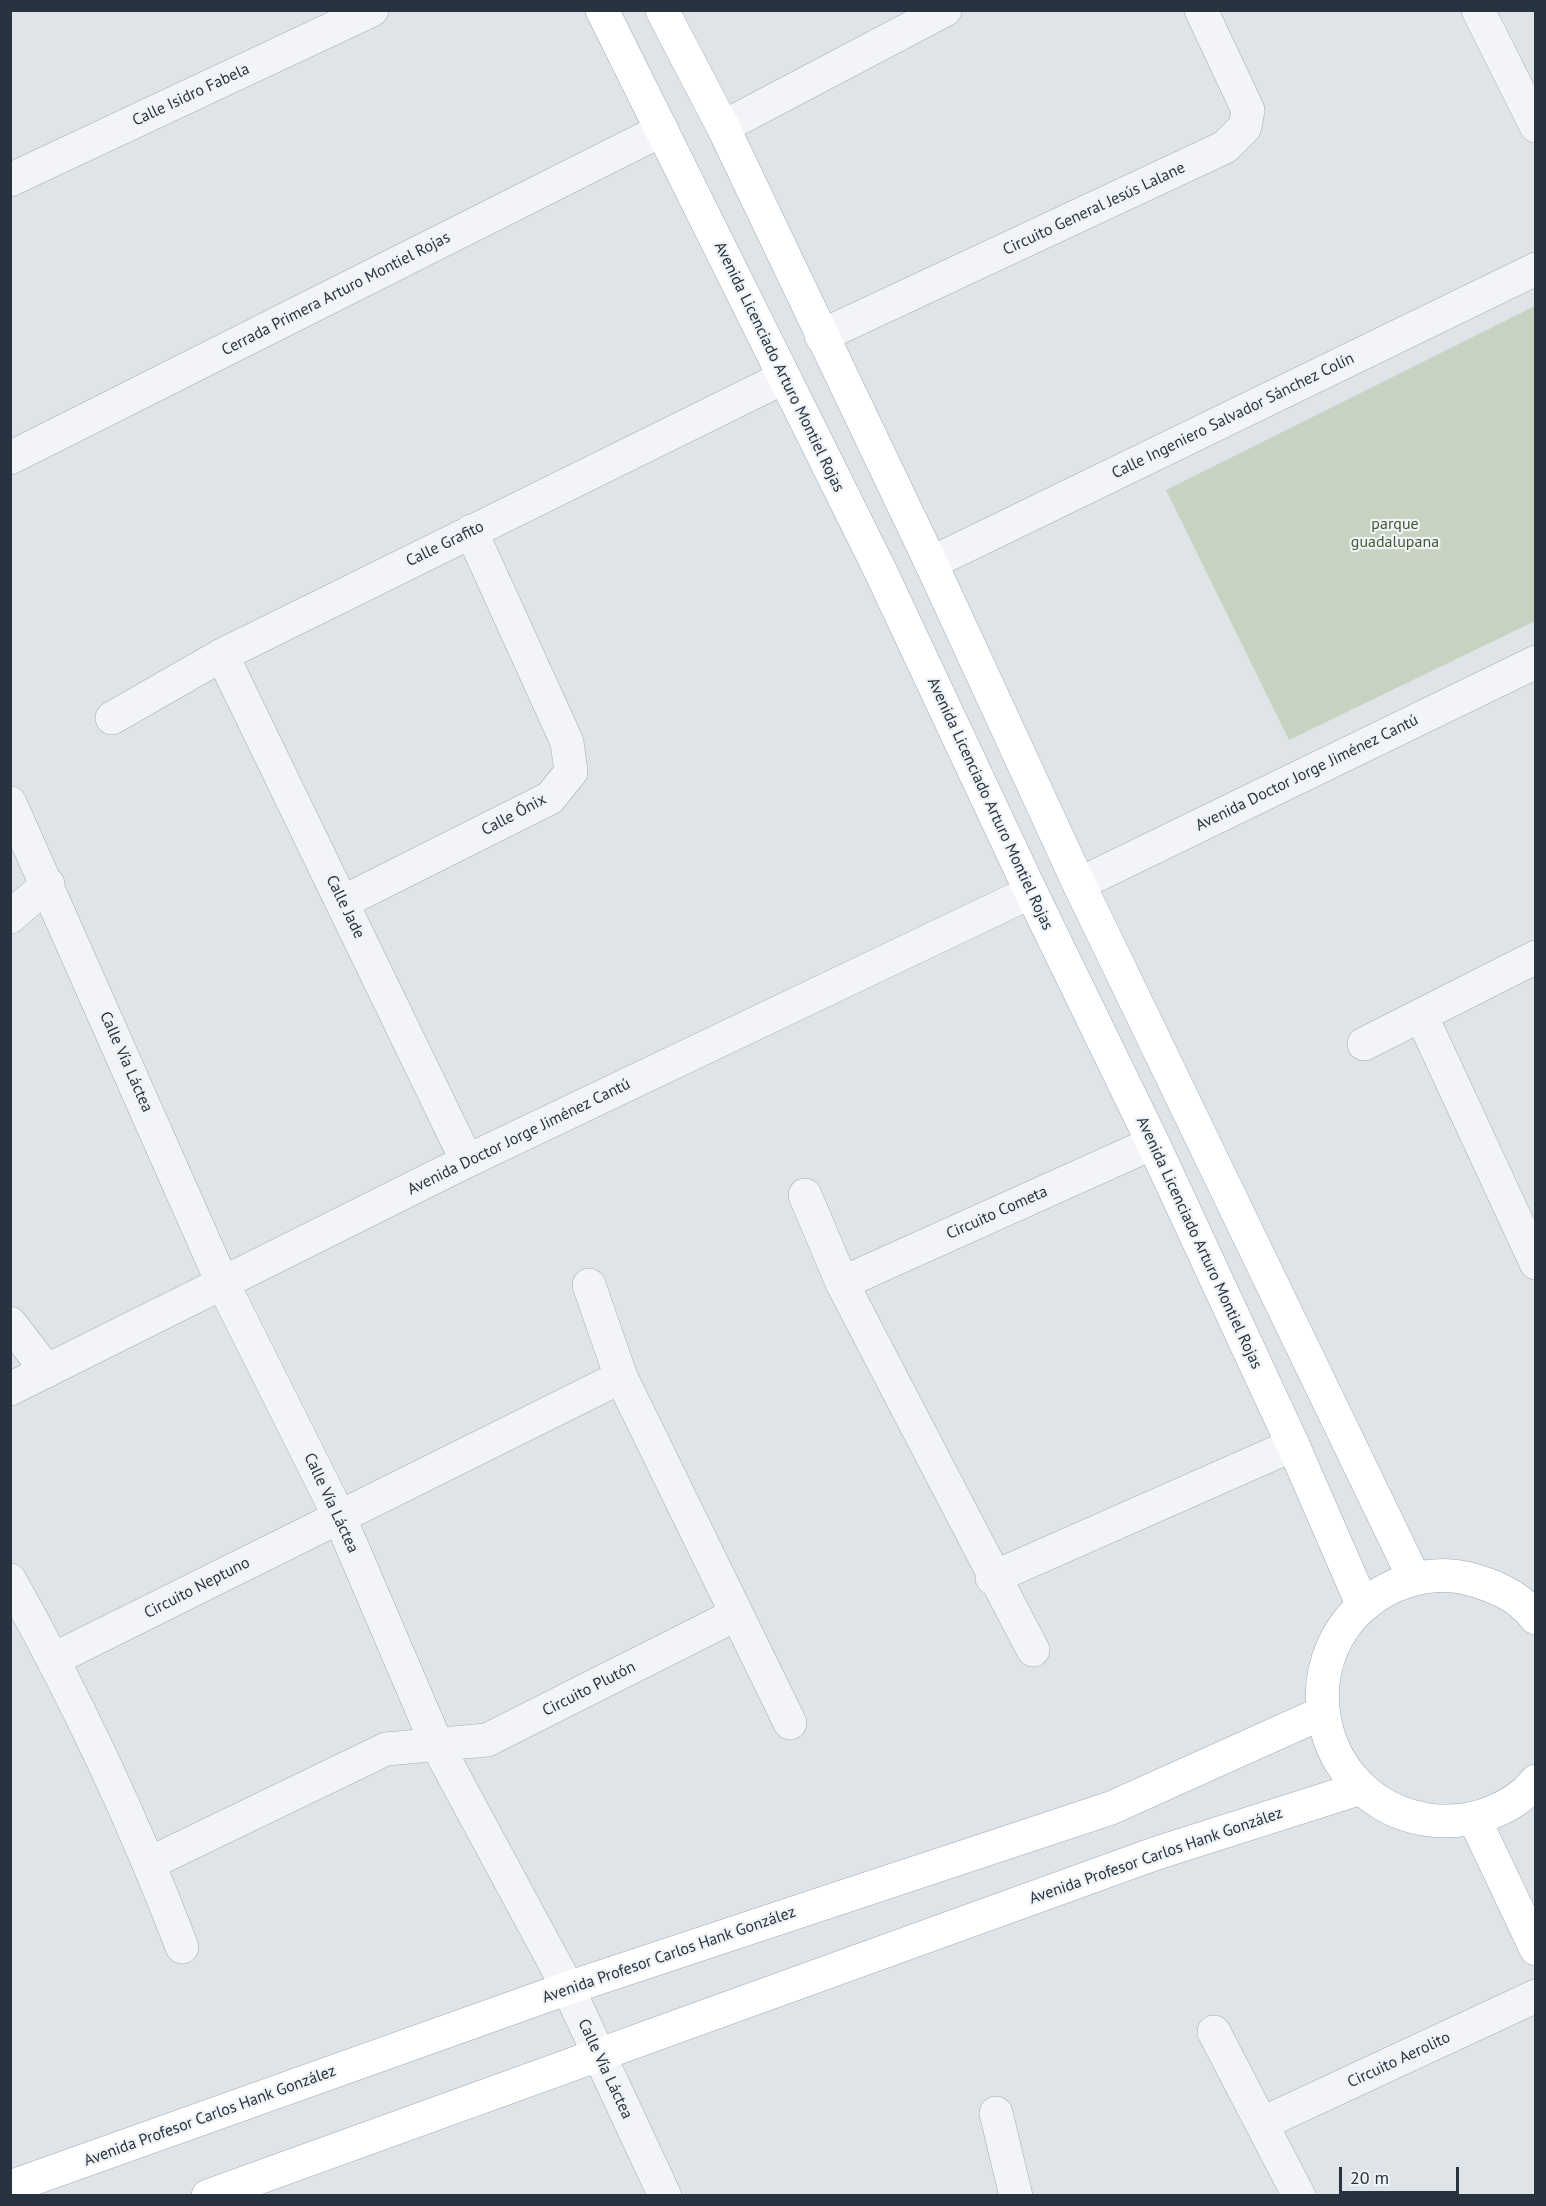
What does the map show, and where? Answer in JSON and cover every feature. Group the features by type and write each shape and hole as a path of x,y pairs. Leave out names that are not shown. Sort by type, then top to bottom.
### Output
{"main road":[{"name":"Avenida Licenciado Arturo Montiel Rojas","path":"602,10 879,568 1031,892 1153,1143 1293,1445 1363,1606"},
{"path":"663,10 723,127 931,563 1080,884 1414,1578"},
{"path":"1532,1608 1492,1585 1454,1575 1414,1578 1396,1585 1363,1606 1343,1628 1329,1654 1322,1683 1322,1713 1329,1741 1342,1767 1361,1788 1386,1806 1414,1818 1444,1822 1474,1818 1503,1808 1533,1792"},
{"name":"Avenida Profesor Carlos Hank González","path":"12,2183 568,1988 1111,1808 1322,1713"},
{"name":"Avenida Profesor Carlos Hank González","path":"208,2196 597,2053 1157,1853 1361,1788"},
{"path":"1474,1818 1536,1949"}],"street":[{"name":"Calle Isidro Fabela","path":"10,180 372,10"},
{"path":"723,127 945,10"},
{"name":"Circuito General Jesús Lalane","path":"821,336 1225,147 1245,127 1248,110 1201,10"},
{"path":"1486,13 1536,126"},
{"name":"Cerrada Primera Arturo Montiel Rojas","path":"10,458 663,130"},
{"name":"Calle Ingeniero Salvador Sánchez Colín","path":"931,563 1536,269"},
{"name":"Calle Grafito","path":"112,718 222,655 783,378"},
{"name":"Calle Ónix","path":"343,902 550,798 571,772 567,742 471,531"},
{"name":"Calle Jade","path":"222,655 467,1161"},
{"name":"Avenida Doctor Jorge Jiménez Cantú","path":"1080,884 1536,662"},
{"name":"Calle Vía Láctea","path":"10,803 48,884 222,1282 339,1516 437,1744 568,1988 665,2196"},
{"path":"10,918 48,884"},
{"name":"Avenida Doctor Jorge Jiménez Cantú","path":"10,1389 467,1161 1031,892"},
{"path":"1364,1044 1536,957"},
{"path":"1421,1015 1536,1263"},
{"name":"Circuito Cometa","path":"842,1283 1153,1143"},
{"path":"805,1195 842,1283 992,1578 1032,1650"},
{"path":"589,1285 621,1377 735,1615 790,1722"},
{"path":"10,1323 47,1371"},
{"path":"339,1516 621,1377"},
{"path":"992,1578 1293,1445"},
{"name":"Circuito Neptuno","path":"54,1659 339,1516"},
{"path":"10,1580 54,1659 150,1863 182,1947"},
{"name":"Circuito Plutón","path":"437,1744 487,1740 735,1615"},
{"path":"150,1863 386,1749 437,1744"},
{"name":"Circuito Aerolito","path":"1263,2123 1536,1996"},
{"path":"1214,2032 1299,2196"},
{"path":"996,2113 1016,2196"}],"green space":[{"name":"parque guadalupana","path":"1535,306 1535,621 1289,740 1166,490"}]}
